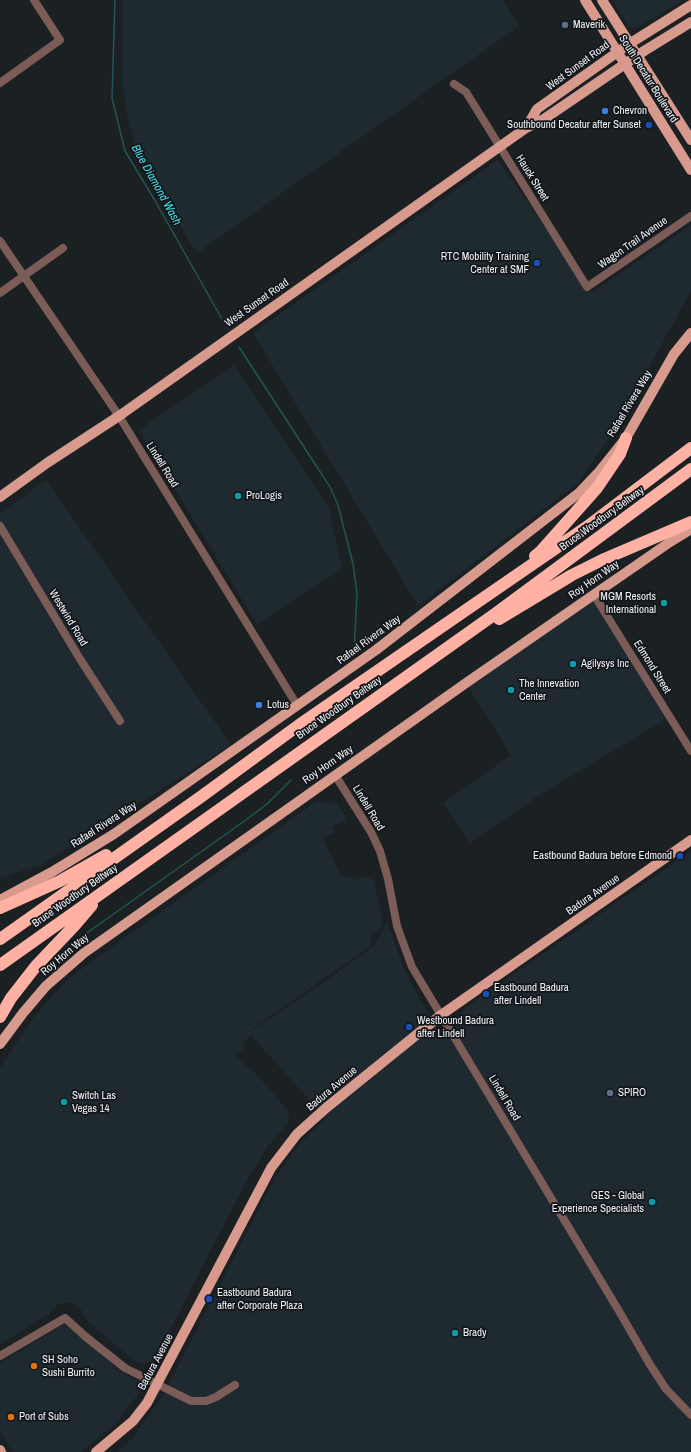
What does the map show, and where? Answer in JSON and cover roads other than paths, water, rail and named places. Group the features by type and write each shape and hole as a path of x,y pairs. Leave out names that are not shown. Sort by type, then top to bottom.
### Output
{"highway":[{"path":"497,590 515,572 541,551 597,488 620,454 626,438"},
{"name":"Bruce Woodbury Beltway","path":"0,939 202,796 299,725 588,526 691,448"},
{"name":"Bruce Woodbury Beltway","path":"0,965 495,614 691,469"},
{"path":"429,660 572,575 602,560 691,522"},
{"path":"0,908 78,872 180,806 202,796"},
{"path":"0,1017 24,981 45,955 74,926 103,892"}],"main road":[{"name":"South Decatur Boulevard","path":"584,0 691,170"},
{"name":"South Decatur Boulevard","path":"602,0 691,140"},
{"name":"West Sunset Road","path":"0,497 46,463 119,416 526,128 537,110 620,58 632,47 690,8"},
{"name":"West Sunset Road","path":"620,58 632,47 691,22"},
{"name":"Rafael Rivera Way","path":"0,900 52,872 114,834 297,706 407,627 579,493 598,473 626,438 674,354 691,333"},
{"name":"Roy Horn Way","path":"0,1044 23,1013 46,986 61,971 84,953 335,775 691,529"},
{"name":"Badura Avenue","path":"96,1452 133,1421 147,1404 271,1168 297,1134 441,1015 691,840"}],"street":[{"path":"0,83 60,40 34,0"},
{"name":"Hauck Street","path":"454,84 466,92 587,287"},
{"name":"Wagon Trail Avenue","path":"587,287 691,216"},
{"name":"Lindell Road","path":"0,241 119,416 297,706"},
{"path":"0,293 63,248"},
{"name":"Westwind Road","path":"0,526 80,659 120,721"},
{"name":"Edmond Street","path":"594,595 691,751"},
{"name":"Lindell Road","path":"335,775 371,832 380,851 388,879 397,926 412,967 649,1363 666,1389 691,1415"},
{"path":"0,1356 65,1318 86,1338 125,1368 190,1401 206,1401 216,1397 235,1385"}],"waterway":[{"name":"Blue Diamond Wash","path":"115,0 112,98 125,151 222,319"},
{"path":"239,347 330,487 338,505 353,564 357,593 354,652"},
{"path":"77,940 250,817 267,804 291,780"}],"place":[{"name":"Maverik","path":"565,25"},
{"name":"Chevron","path":"605,111"},
{"name":"Southbound Decatur after Sunset","path":"649,125"},
{"name":"RTC Mobility Training Center at SMF","path":"537,263"},
{"name":"ProLogis","path":"238,496"},
{"name":"MGM Resorts International","path":"664,603"},
{"name":"Agilysys Inc","path":"573,664"},
{"name":"The Innevation Center","path":"511,690"},
{"name":"Lotus","path":"259,705"},
{"name":"Eastbound Badura before Edmond","path":"680,856"},
{"name":"Eastbound Badura after Lindell","path":"486,994"},
{"name":"Westbound Badura after Lindell","path":"409,1027"},
{"name":"SPIRO","path":"610,1093"},
{"name":"Switch Las Vegas 14","path":"64,1102"},
{"name":"GES - Global Experience Specialists","path":"652,1202"},
{"name":"Eastbound Badura after Corporate Plaza","path":"209,1299"},
{"name":"Brady","path":"455,1333"},
{"name":"SH Soho Sushi Burrito","path":"34,1366"},
{"name":"Port of Subs","path":"11,1417"}]}
